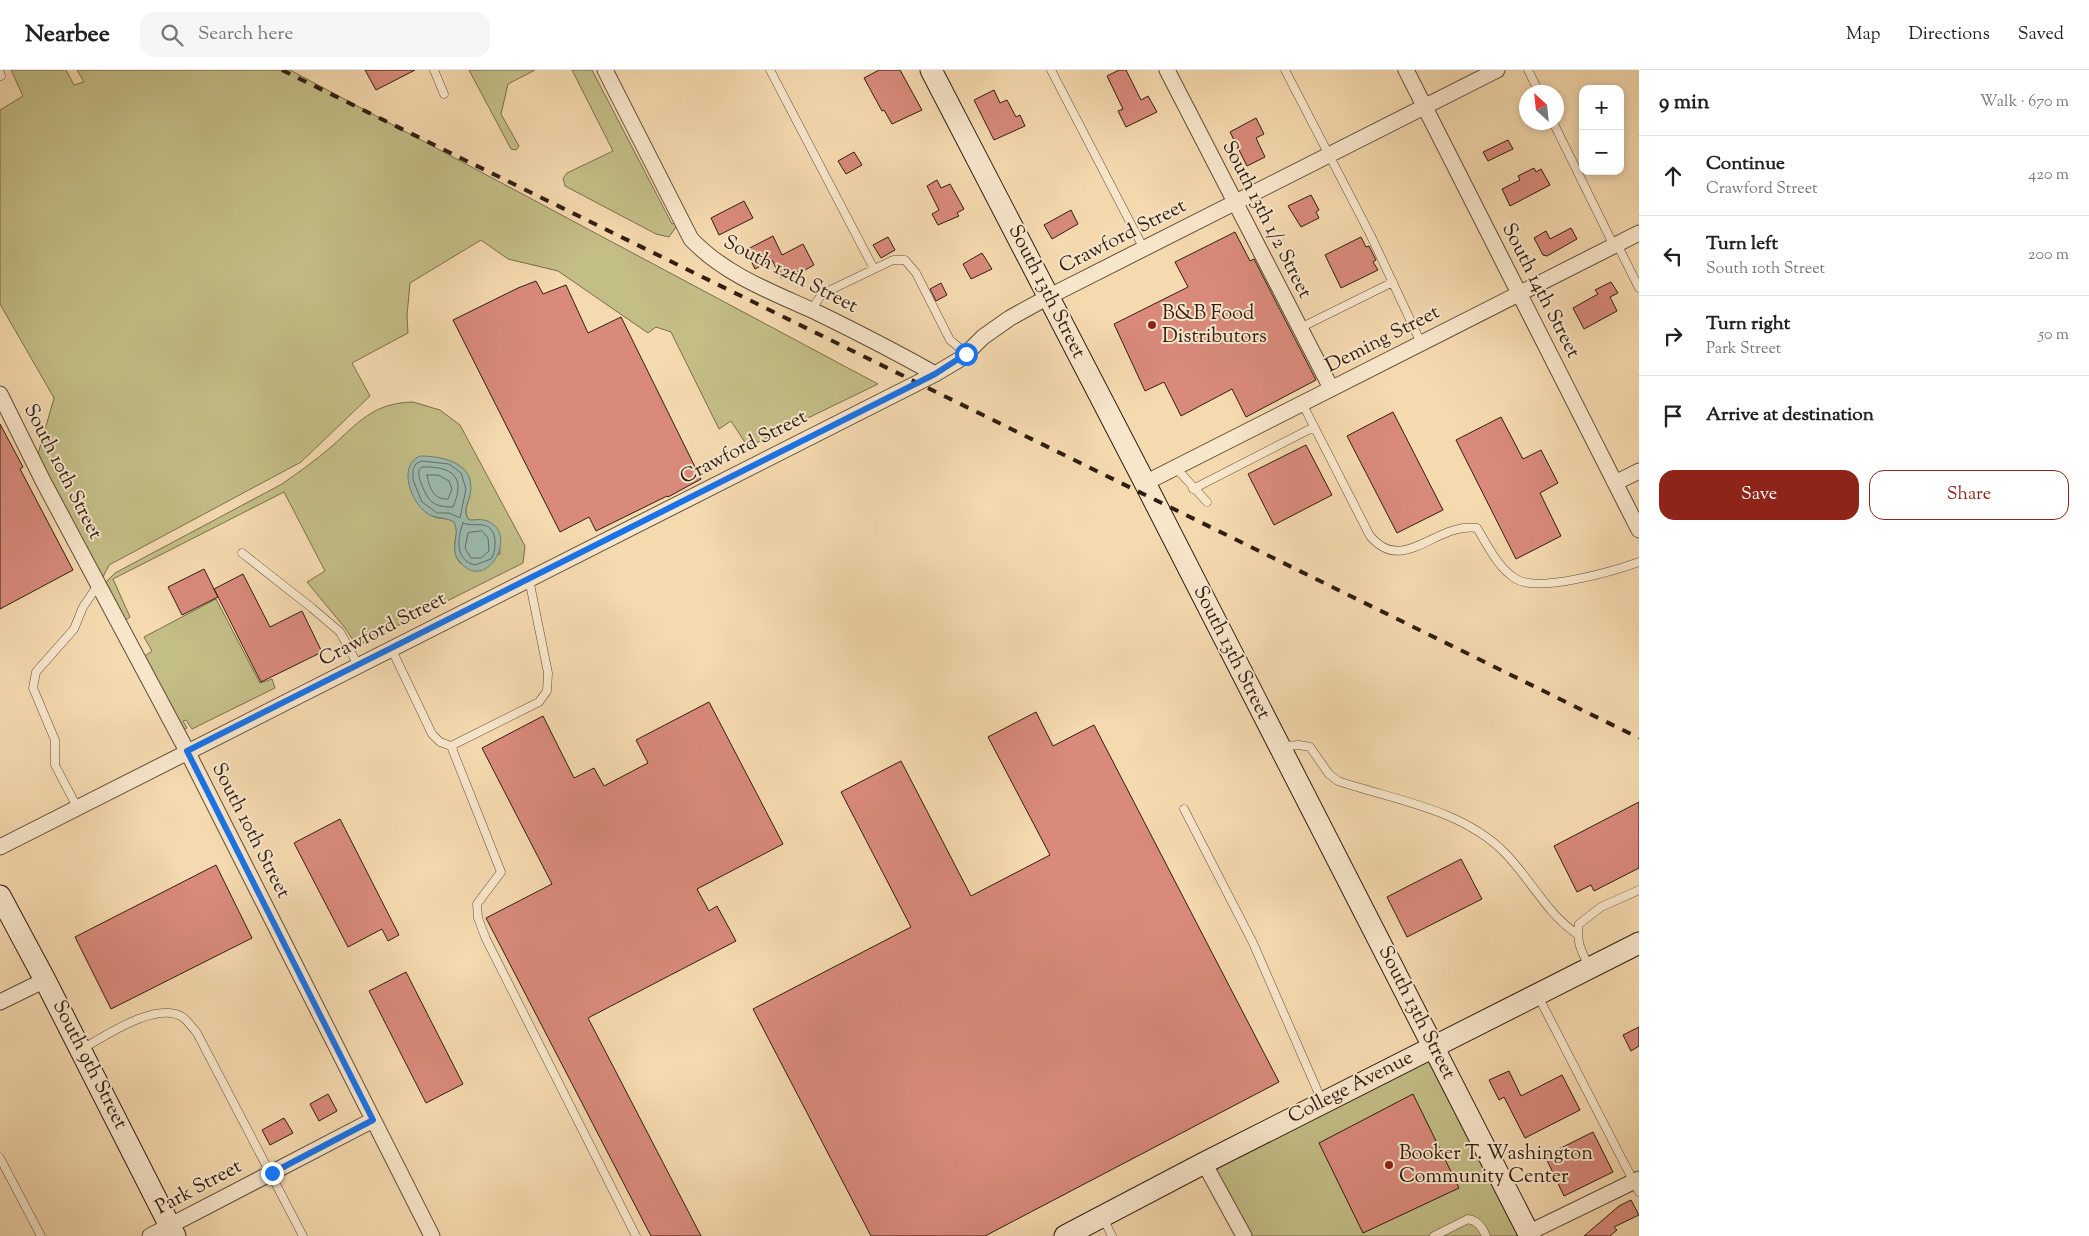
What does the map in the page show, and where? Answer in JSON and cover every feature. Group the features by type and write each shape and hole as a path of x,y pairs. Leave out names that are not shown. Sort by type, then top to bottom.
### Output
{"main road":[{"name":"South 13th Street","path":"931,70 1145,483 1529,1235"},
{"name":"South 9th Street","path":"0,896 45,980 172,1231"},
{"name":"College Avenue","path":"1065,1236 1433,1046 1638,945"}],"street":[{"name":"South 12th Street","path":"605,70 691,239 708,256 731,272 881,343 935,374"},
{"name":"South 13th 1/2 Street","path":"1167,70 1331,388"},
{"name":"South 14th Street","path":"1406,70 1639,530"},
{"name":"Crawford Street","path":"0,846 935,374 966,354 983,337 1048,297 1497,70"},
{"name":"Deming Street","path":"1145,483 1639,234"},
{"name":"South 10th Street","path":"0,394 98,585 187,751 432,1236"},
{"path":"1615,483 1639,471"},
{"path":"0,1002 45,980"},
{"name":"Park Street","path":"150,1236 172,1231 272,1173 373,1120"},
{"path":"1204,1163 1244,1236"},
{"path":"1529,1235 1637,1184"}],"lane":[{"path":"434,70 444,94"},
{"path":"770,70 874,269"},
{"path":"1051,70 1144,248"},
{"path":"1284,70 1394,282 1421,343"},
{"path":"1528,70 1536,85"},
{"path":"1557,130 1639,288"},
{"path":"811,310 822,294 892,260 905,260 916,273 950,340 966,354"},
{"path":"1300,328 1394,282"},
{"path":"1302,403 1370,536 1379,547 1390,552 1404,551 1463,526 1477,528 1502,568 1516,579 1528,584 1559,583 1639,562"},
{"path":"1193,488 1314,427"},
{"path":"1176,468 1207,502"},
{"path":"242,553 340,632 358,665"},
{"path":"391,648 432,734 440,742 451,746 539,702 547,691 548,673 529,579"},
{"path":"77,807 55,765 55,740 32,688 36,672 74,630 83,607 98,585"},
{"path":"1280,747 1305,745 1315,751 1326,770 1338,781 1468,824 1488,837 1504,852 1564,926 1577,934"},
{"path":"451,746 501,872 477,904 478,918 486,939 636,1236"},
{"path":"1184,809 1253,943 1323,1102"},
{"path":"1590,967 1579,948 1577,934 1579,924 1584,918 1601,907 1639,890"},
{"path":"1537,994 1614,1147 1637,1184"},
{"path":"80,1050 144,1016 163,1012 182,1017 197,1033 272,1173 303,1236"},
{"path":"0,1158 41,1236"},
{"path":"1102,1216 1112,1236"},
{"path":"1434,1236 1468,1220 1474,1220 1481,1225 1486,1236"}],"shaded area":[{"path":"11,70 66,70 74,85 84,82 77,70 290,70 878,384 748,447 731,421 719,429 671,332 656,327 648,333 558,271 508,259 481,240 410,283 407,316 408,333 352,363 370,396 301,462 109,565 102,579 38,454 54,398 0,304 0,110 23,96"},
{"path":"469,70 535,70 508,84 501,114 519,146 516,150 511,149"},
{"path":"572,70 592,70 672,224 675,223 676,227 669,237 656,234 565,186 563,178 567,173 613,151"},
{"path":"413,402 440,410 460,425 525,546 523,563 357,646 345,628 307,582 325,571 284,492 113,579 130,617 126,620 106,582 115,573 282,484 319,457 359,422 377,410 399,403","holes":["414,495 470,496 466,508 467,517 469,520 477,521 499,534 500,554 460,563 456,556 454,545 456,532 454,522 430,515 420,506"]},
{"path":"216,599 260,683 272,679 275,688 192,729 186,720 183,721 187,728 182,730 145,658 152,651 144,637"},
{"path":"1433,1046 1529,1236 1244,1236 1204,1163"}],"water":[{"path":"420,456 448,460 463,469 468,475 471,484 466,508 467,517 469,520 484,520 495,526 500,535 500,546 496,557 489,566 480,571 470,570 460,562 455,552 456,527 454,522 428,514 416,502 409,485 408,476 409,468 413,461"}],"building":[{"path":"365,70 415,70 376,90"},
{"path":"879,70 900,70 922,110 892,124 884,110 882,111 864,78"},
{"path":"1119,70 1126,70 1141,100 1148,96 1157,112 1126,127 1118,111 1123,109 1107,76"},
{"path":"994,90 1000,103 1007,100 1016,117 1020,115 1025,126 994,140 974,100"},
{"path":"1256,118 1264,134 1256,138 1265,157 1247,166 1230,132"},
{"path":"1508,140 1513,149 1488,161 1483,152"},
{"path":"854,152 862,165 846,174 838,161"},
{"path":"1534,168 1536,172 1541,169 1550,185 1510,206 1502,189 1520,180 1518,176"},
{"path":"937,180 941,188 950,184 964,209 957,213 959,216 938,225 932,214 939,210 927,186"},
{"path":"1311,195 1319,210 1316,212 1319,218 1301,227 1288,206"},
{"path":"744,201 753,218 719,235 711,218"},
{"path":"1071,210 1078,224 1052,239 1044,225"},
{"path":"1571,228 1577,239 1547,256 1543,255 1534,238 1546,231 1550,239"},
{"name":"B&B Food Distributors","path":"1235,232 1250,261 1254,259 1316,380 1246,417 1232,389 1181,416 1164,382 1145,391 1114,324 1188,287 1175,262"},
{"path":"773,236 782,255 803,244 814,265 798,274 796,270 781,278 772,260 755,269 746,250"},
{"path":"888,237 895,250 881,258 873,245"},
{"path":"1361,237 1366,247 1369,246 1376,260 1373,262 1378,270 1341,288 1325,255"},
{"path":"982,253 992,269 971,279 963,264"},
{"path":"536,281 543,294 566,285 588,333 621,317 701,479 596,531 589,517 560,532 453,320"},
{"path":"1611,282 1618,293 1610,297 1617,311 1584,329 1573,308 1598,294 1595,290"},
{"path":"941,283 947,295 936,301 930,289"},
{"path":"1393,412 1443,510 1397,533 1347,436"},
{"path":"1501,417 1523,459 1541,450 1558,483 1540,493 1561,536 1516,559 1456,440"},
{"path":"0,424 23,467 20,469 73,570 0,609"},
{"path":"1306,445 1332,495 1274,525 1248,474"},
{"path":"204,569 218,597 182,615 168,587"},
{"path":"243,574 270,627 302,611 322,652 261,682 214,589"},
{"path":"709,702 783,844 697,889 709,911 717,906 736,941 588,1018 701,1236 651,1236 486,918 552,884 482,748 543,716 574,778 594,768 604,786 648,763 636,740"},
{"path":"1036,712 1053,746 1094,725 1279,1082 985,1236 871,1236 753,1009 911,927 841,792 901,761 971,896 1050,855 988,737"},
{"path":"1639,802 1639,868 1594,891 1591,885 1577,892 1554,846"},
{"path":"340,819 399,935 388,941 382,929 348,947 294,843"},
{"path":"1461,859 1482,899 1407,937 1387,897"},
{"path":"216,865 252,938 111,1009 75,937"},
{"path":"406,972 463,1084 426,1103 369,991"},
{"path":"1639,1027 1639,1046 1631,1051 1623,1035"},
{"path":"1509,1071 1521,1096 1562,1075 1580,1110 1525,1138 1504,1097 1499,1100 1489,1080"},
{"path":"328,1094 337,1111 319,1121 310,1104"},
{"name":"Booker T. Washington Community Center","path":"1413,1094 1459,1188 1363,1233 1319,1143"},
{"path":"284,1118 293,1133 270,1145 262,1130"},
{"path":"1593,1132 1613,1172 1564,1196 1545,1156"},
{"path":"1631,1200 1639,1215 1614,1227 1617,1230 1610,1236 1584,1236 1619,1206"}],"railway":[{"path":"282,70 1639,738"}],"place":[{"name":"B&B Food Distributors","path":"1152,325"},
{"name":"Booker T. Washington Community Center","path":"1389,1165"}],"route":[{"path":"272,1173 373,1120 187,751 935,374 966,354"}]}
